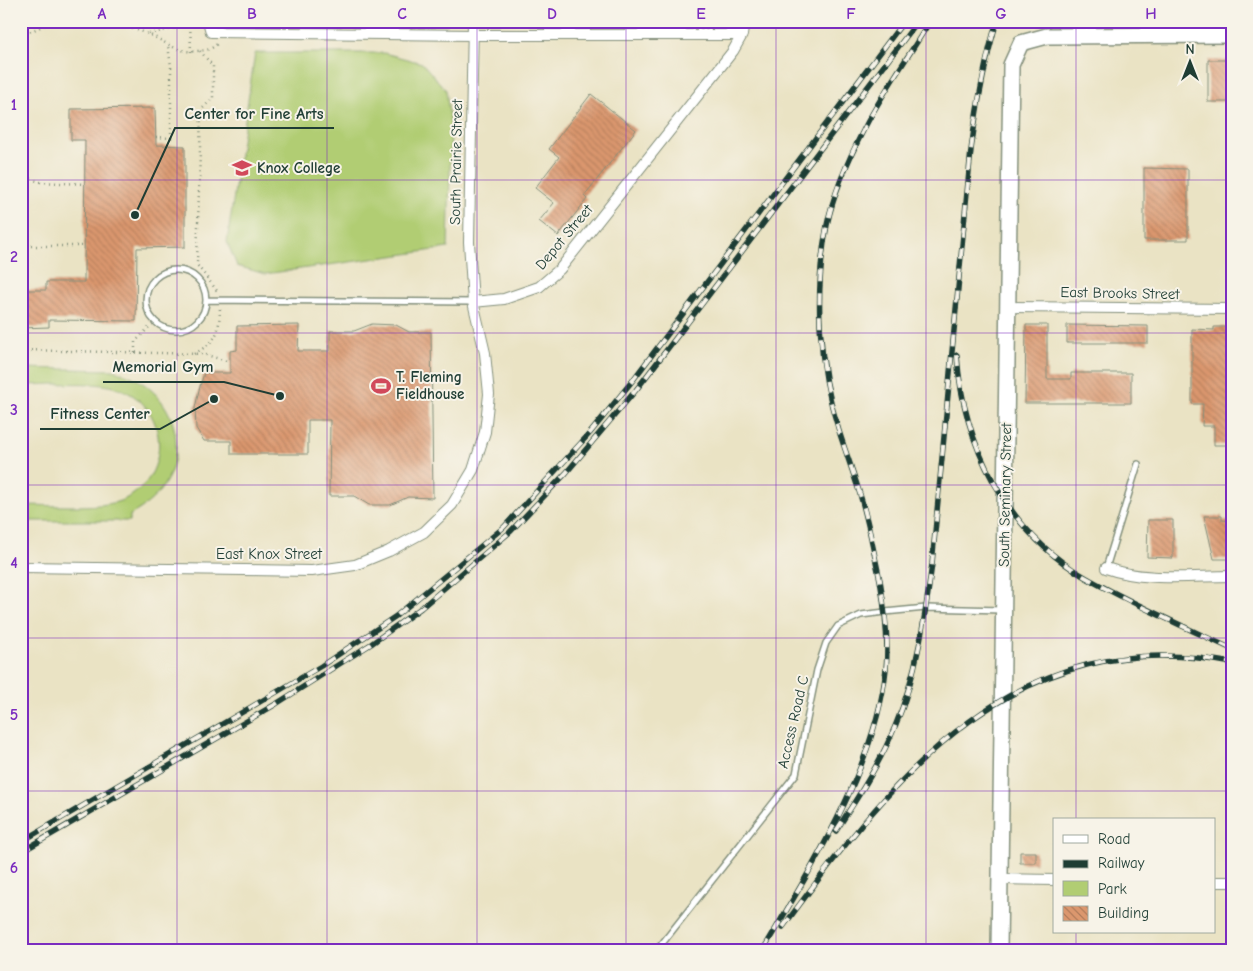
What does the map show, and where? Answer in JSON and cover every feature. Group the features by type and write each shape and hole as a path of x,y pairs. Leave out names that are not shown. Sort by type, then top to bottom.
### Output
{"street":[{"path":"208,21 211,32 473,35 742,35 744,21"},
{"name":"South Prairie Street","path":"473,21 469,242 473,302"},
{"path":"1153,28 1232,35"},
{"name":"South Seminary Street","path":"999,950 1010,65 1021,43 1047,36 1153,28"},
{"name":"Depot Street","path":"473,302 504,299 539,287 560,269 733,51 742,35"},
{"name":"East Knox Street","path":"21,567 312,571 355,565 390,551 424,532 452,505 473,470 485,432 489,394 486,354 473,302"},
{"name":"East Brooks Street","path":"1008,307 1232,309"},
{"path":"1106,568 1153,576 1232,576"},
{"path":"1001,879 1053,880"},
{"path":"1216,882 1232,882"}],"lane":[{"path":"172,270 182,270 192,274 202,285 206,300 201,318 186,328 176,330 167,329 155,321 147,309 146,298 151,284 162,273 172,270"},
{"name":"Depot Street","path":"206,300 473,302"},
{"path":"1106,568 1138,464"},
{"name":"Access Road C","path":"657,950 796,774 817,670 826,643 838,626 861,615 926,608 1004,610"}],"path":[{"path":"21,36 53,21"},
{"path":"98,21 110,22 149,34 168,46 187,52 210,50 230,32"},
{"path":"149,34 174,28 181,21"},
{"path":"190,21 191,52"},
{"path":"156,137 171,138 171,66 168,46"},
{"path":"194,354 208,346 217,335 220,300 218,291 197,265 201,110 213,98 213,66 200,51"},
{"path":"21,176 40,182 85,184"},
{"path":"21,246 84,246"},
{"path":"135,353 135,342 155,321"},
{"path":"21,350 203,354 230,362"}],"green space":[{"path":"255,53 384,53 422,63 446,90 451,129 448,248 265,274 237,266 227,242"},
{"path":"21,368 113,370 138,380 157,396 170,415 176,436 175,458 167,480 152,499 130,515 130,521 21,521 21,505 99,505 120,501 137,492 149,478 156,462 159,445 156,428 149,412 137,398 110,386 72,384 21,385"}],"building":[{"path":"1208,60 1232,60 1232,102 1208,102"},
{"path":"591,94 636,130 584,196 587,199 558,236 539,221 554,203 535,188 559,157 549,149"},
{"path":"155,108 156,145 185,146 185,247 137,248 136,321 49,320 49,327 21,328 21,290 46,290 46,282 84,282 85,140 71,140 71,109"},
{"path":"1144,168 1188,169 1188,240 1144,240"},
{"path":"372,324 396,325 409,332 431,332 433,498 408,497 390,505 369,505 354,496 329,496 330,420 308,420 308,454 231,454 231,441 204,441 196,428 195,408 199,390 204,373 230,373 230,351 237,350 237,326 299,325 298,351 330,351 330,331 354,331"},
{"path":"1026,325 1047,325 1047,379 1071,379 1071,373 1131,373 1131,403 1025,403"},
{"path":"1067,325 1148,326 1148,343 1067,343"},
{"path":"1214,327 1232,327 1232,445 1214,445 1214,426 1202,426 1203,404 1192,404 1192,329 1214,330"},
{"path":"1204,516 1222,516 1222,520 1232,521 1232,559 1214,559"},
{"path":"1148,520 1173,520 1173,558 1147,557"},
{"path":"1020,852 1036,852 1036,863 1020,863"}],"railway":[{"path":"21,842 321,666 396,616 504,527 590,433 633,380 904,21"},
{"path":"21,852 276,704 371,644 421,608 510,532 566,473 636,390 918,21"},
{"path":"763,950 839,815 856,779 880,706 887,658 887,635 880,580 865,511 839,431 826,381 820,329 820,276 830,212 848,163 872,114 930,21"},
{"path":"836,831 869,779 890,738 910,685 919,645 932,564 971,150 981,85 997,21"},
{"path":"957,355 968,421 979,452 1011,510 1033,535 1057,558 1085,577 1139,606 1232,649"},
{"path":"783,927 826,869 871,814 918,764 970,721 1026,687 1087,665 1156,656 1232,663"}],"place":[{"name":"Knox College","path":"242,168"},
{"name":"Center for Fine Arts","path":"135,215"},
{"name":"T. Fleming Fieldhouse","path":"381,386"},
{"name":"Memorial Gym","path":"280,396"},
{"name":"Fitness Center","path":"214,399"}]}
